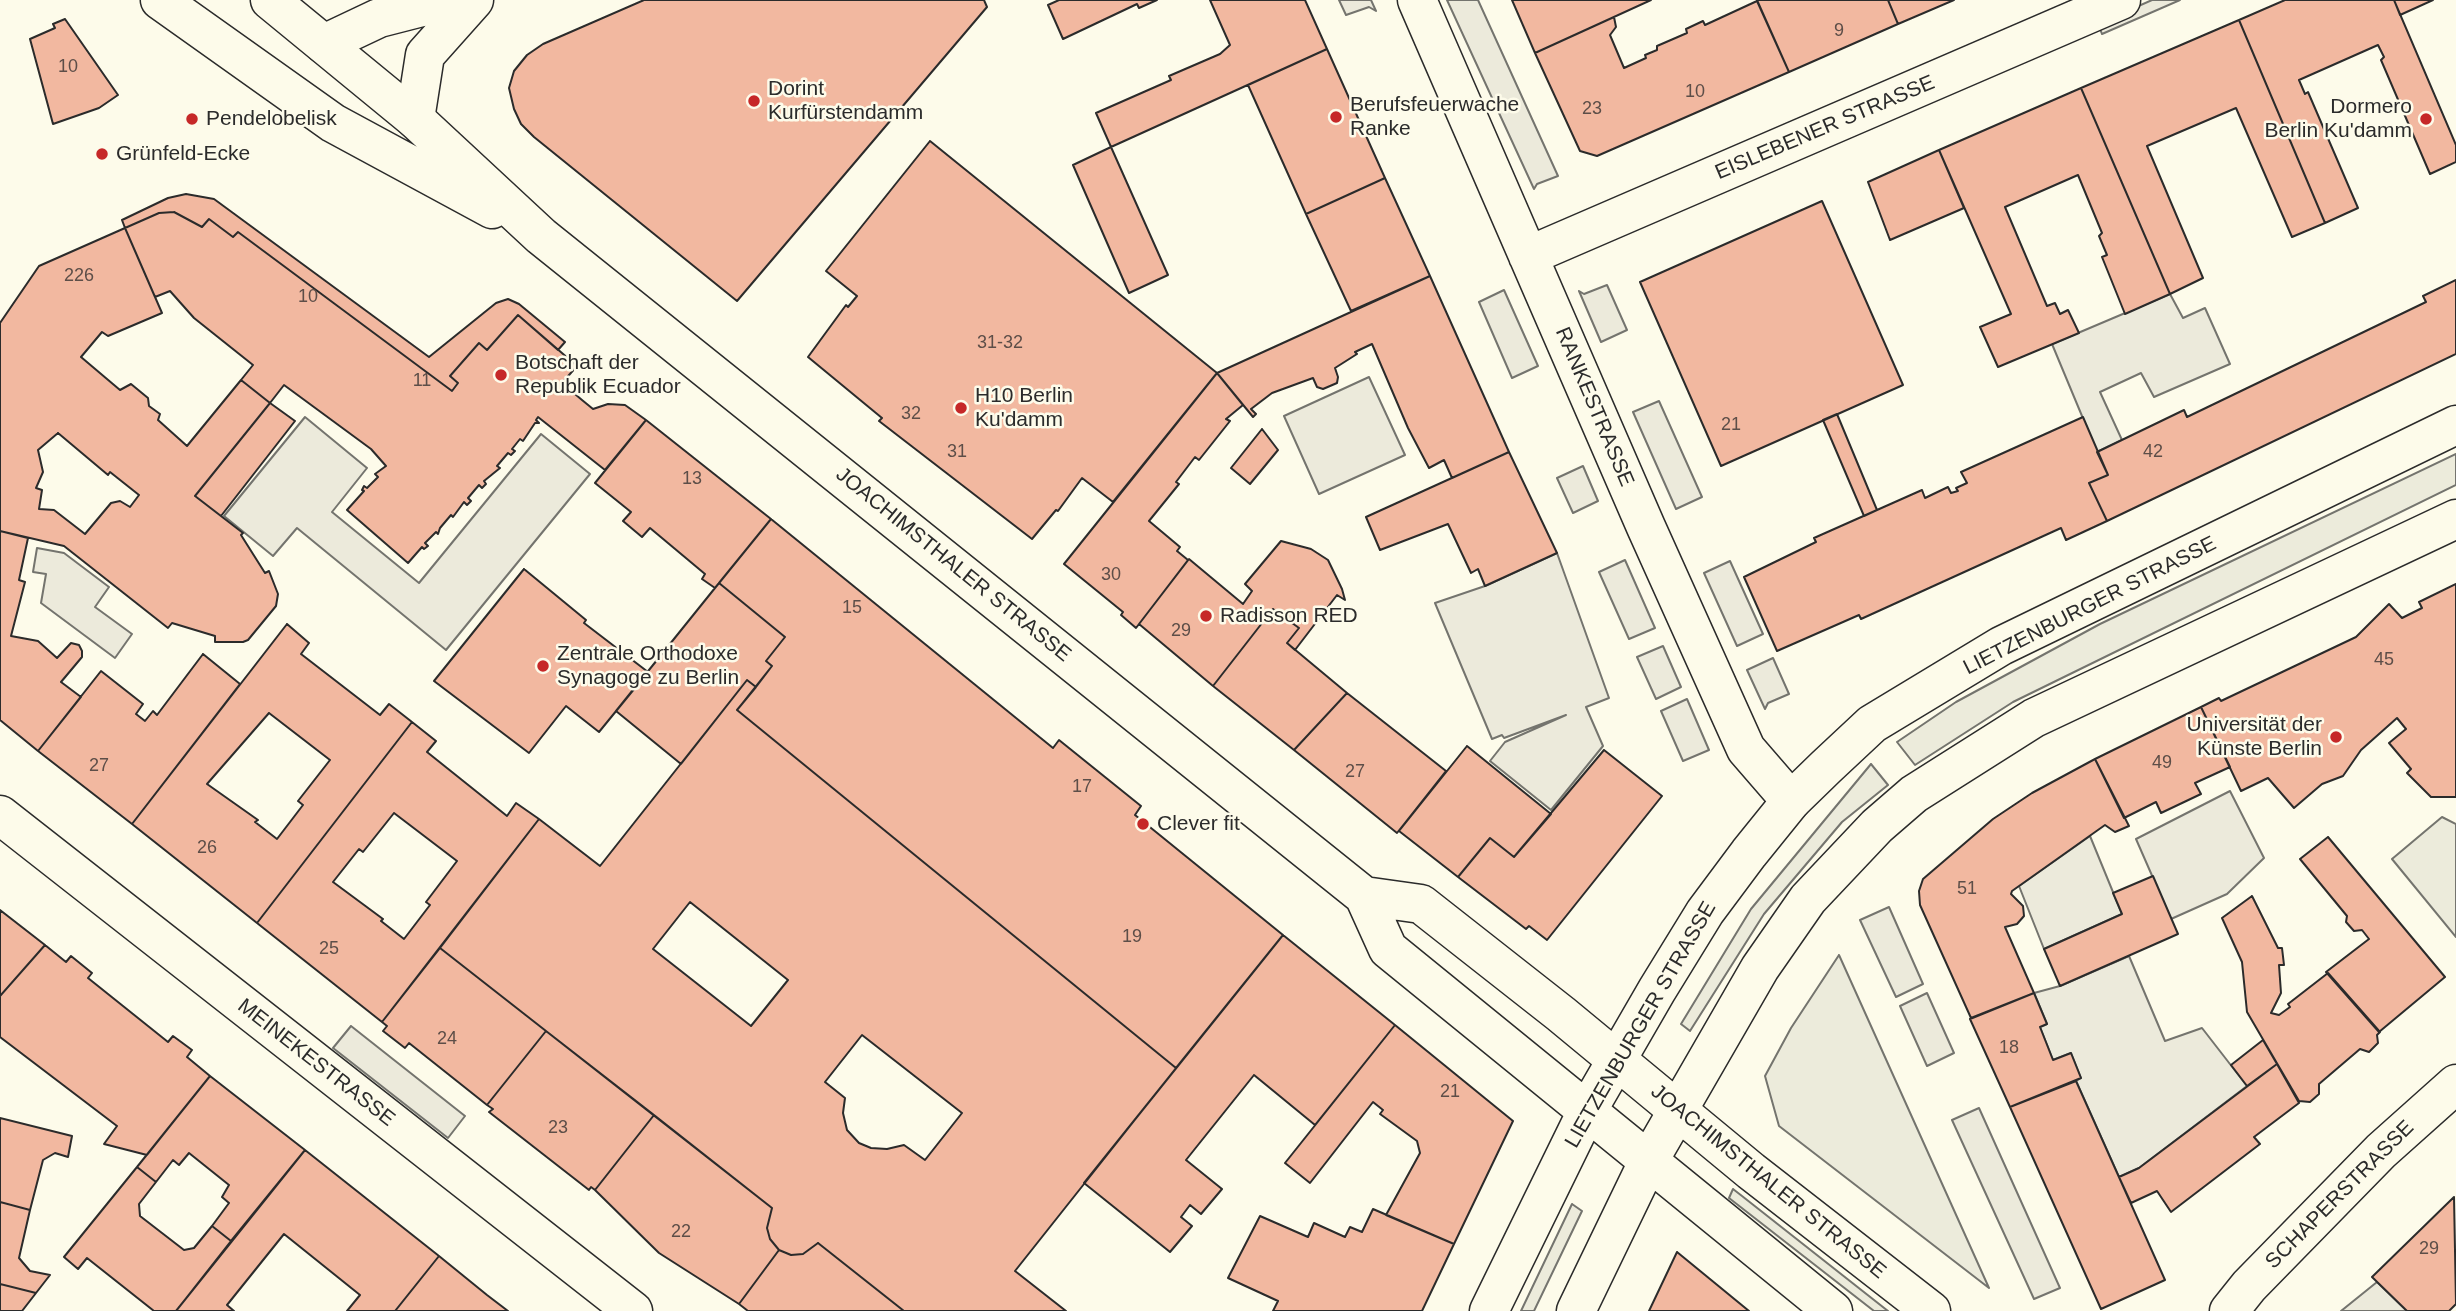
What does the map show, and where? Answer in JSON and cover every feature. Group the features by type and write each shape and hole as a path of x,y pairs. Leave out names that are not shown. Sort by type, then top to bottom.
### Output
{"main road":[{"name":"JOACHIMSTHALER STRASSE","path":"160,0 333,123 541,236"},
{"name":"JOACHIMSTHALER STRASSE","path":"270,0 415,119 541,236 1364,896 1388,949 1833,1311"},
{"path":"324,44 379,18 449,0"},
{"path":"415,119 425,55 474,0"},
{"name":"RANKESTRASSE","path":"1417,0 1746,749 1791,801"},
{"name":"EISLEBENER STRASSE","path":"1528,256 2121,0"},
{"name":"LIETZENBURGER STRASSE","path":"1489,1311 1587,1111 1705,912 1791,801 1872,724 2001,646 2456,425"},
{"path":"1576,1311 1648,1162 1759,968 1808,899 1863,840 1914,794 2034,718 2456,519"},
{"name":"MEINEKESTRASSE","path":"0,815 633,1311"},
{"name":"JOACHIMSTHALER STRASSE","path":"1364,896 1421,904 1931,1311"},
{"name":"SCHAPERSTRASSE","path":"2229,1311 2249,1286 2381,1151 2456,1084"}],"shaded area":[{"path":"1339,0 1371,0 1376,11 1369,7 1346,15"},
{"path":"1447,0 1478,0 1558,176 1537,184 1534,189"},
{"path":"2152,0 2180,0 2102,34 2098,24"},
{"path":"1607,285 1627,330 1601,342 1579,291 1584,294"},
{"path":"1504,290 1538,366 1512,378 1479,302"},
{"path":"2170,294 2183,318 2205,308 2230,364 2154,397 2141,373 2100,392 2122,440 2097,452 2052,344"},
{"path":"1369,377 1405,455 1319,494 1284,416"},
{"path":"1659,401 1702,497 1676,509 1633,412"},
{"path":"305,417 367,468 332,512 419,583 541,434 590,474 446,650 297,528 273,556 224,516"},
{"path":"2456,454 2456,485 2013,702 1915,765 1897,742 1956,702 2100,624"},
{"path":"1583,466 1598,501 1573,513 1557,478"},
{"path":"37,548 64,553 109,587 95,607 132,634 115,658 41,603 46,574 33,572"},
{"path":"1557,553 1609,698 1586,707 1603,746 1551,810 1490,761 1505,742 1566,715 1504,738 1502,735 1492,739 1435,603 1485,586"},
{"path":"1625,560 1655,628 1629,639 1599,572"},
{"path":"1730,561 1763,634 1737,646 1704,573"},
{"path":"1663,646 1681,687 1656,699 1637,657"},
{"path":"1773,658 1789,694 1768,703 1765,709 1747,670"},
{"path":"1687,699 1709,750 1683,761 1661,711"},
{"path":"1871,764 1888,785 1842,822 1764,914 1690,1031 1681,1024 1751,909"},
{"path":"2230,791 2264,858 2227,894 2171,919 2136,839"},
{"path":"2442,817 2456,824 2456,937 2392,859"},
{"path":"2090,836 2122,914 2044,949 2019,886"},
{"path":"1889,907 1923,984 1896,997 1860,920"},
{"path":"1839,955 1989,1288 1779,1126 1765,1076 1791,1028"},
{"path":"2129,956 2165,1041 2202,1028 2247,1086 2139,1168 2119,1177 2076,1081 2081,1078 2071,1053 2053,1060 2040,1027 2047,1024 2034,993 2060,986"},
{"path":"1927,993 1954,1053 1927,1066 1900,1006"},
{"path":"351,1026 465,1116 448,1138 333,1048"},
{"path":"1979,1108 2060,1288 2034,1299 1952,1120"},
{"path":"1733,1189 1888,1311 1874,1311 1729,1198"},
{"path":"1572,1204 1582,1211 1534,1311 1521,1311"},
{"path":"2377,1282 2407,1311 2341,1311"}],"building":[{"path":"644,0 984,0 987,7 737,301 534,137 521,124 514,109 509,88 514,71 527,55 543,44"},
{"path":"1059,0 1157,0 1139,8 1137,4 1063,39 1048,5"},
{"path":"1210,0 1305,0 1327,49 1111,147 1096,113 1171,80 1169,76 1220,54 1230,45"},
{"path":"1512,0 1651,0 1535,53"},
{"path":"1757,0 1888,0 1898,24 1789,72"},
{"path":"1888,0 1954,0 1898,24"},
{"name":"Dormero Berlin Ku'damm","path":"2285,0 2394,0 2456,145 2456,162 2430,174 2381,60 2384,57 2378,45 2299,80 2305,94 2308,92 2358,208 2325,223 2239,20"},
{"path":"2394,0 2433,0 2400,15"},
{"path":"1757,1 1789,72 1597,156 1580,151 1535,53 1614,17 1616,27 1610,35 1624,68 1646,58 1645,55 1657,50 1657,46 1687,33 1686,29 1703,21 1705,25"},
{"path":"65,19 118,95 99,108 53,124 30,39 55,28 53,24"},
{"path":"2239,20 2325,223 2292,237 2236,108 2147,146 2203,278 2170,294 2081,88"},
{"path":"1327,49 1385,178 1306,214 1248,85"},
{"path":"2081,88 2170,294 2125,314 2102,257 2107,255 2099,236 2102,233 2078,175 2005,207 2047,306 2055,303 2060,314 2068,310 2079,333 1998,367 1980,327 2011,314 1939,150"},
{"path":"930,141 1217,373 1113,502 1082,478 1058,511 1056,510 1032,539 879,421 882,418 808,357 846,305 848,307 857,296 826,271"},
{"path":"1111,147 1168,275 1129,293 1073,165"},
{"path":"1939,150 1964,208 1890,240 1868,182"},
{"path":"1385,178 1430,276 1351,311 1306,214"},
{"path":"186,194 214,199 429,357 496,303 508,299 519,304 565,342 558,350 518,315 487,350 479,343 450,376 458,383 452,391 238,232 233,237 209,219 202,227 174,212 159,213 125,228 122,220 168,198"},
{"path":"1822,201 1903,385 1721,466 1640,282"},
{"path":"174,212 202,227 209,219 233,237 238,232 452,391 458,383 450,376 479,343 487,350 518,315 577,366 562,383 582,400 593,409 608,404 625,405 646,420 605,470 538,417 536,420 539,423 535,423 523,441 520,439 512,449 515,451 511,455 508,453 497,466 500,468 484,481 486,484 482,488 479,485 468,498 471,501 467,505 464,502 440,528 438,534 436,532 425,543 428,546 424,549 422,547 408,563 347,510 364,491 364,486 367,488 378,477 375,474 386,466 371,449 284,385 270,403 241,380 253,365 194,318 170,291 155,297 125,228 159,213"},
{"path":"125,228 162,313 108,336 102,332 81,357 120,390 131,384 148,398 149,406 160,414 158,420 187,446 241,380 270,403 195,496 243,533 241,535 265,573 269,571 278,594 276,606 248,640 215,642 215,636 172,623 168,628 64,546 0,531 0,323 39,266","holes":["58,433 108,475 110,472 139,495 130,507 120,501 111,503 85,534 54,510 39,509 42,490 36,488 43,472 38,450"]},
{"path":"1430,276 1509,452 1452,478 1444,460 1429,468 1408,428 1372,344 1355,352 1357,354 1335,368 1337,383 1323,389 1317,387 1313,378 1272,393 1251,409 1256,414 1253,417 1217,373"},
{"path":"2456,280 2456,354 2107,521 2089,483 2108,475 2097,452 2184,410 2187,417 2426,302 2423,296"},
{"path":"1217,373 1243,405 1226,419 1230,421 1199,460 1195,457 1176,482 1179,484 1149,521 1180,547 1177,551 1188,560 1136,628 1121,615 1123,612 1064,564"},
{"path":"270,403 295,421 221,516 195,496"},
{"path":"1837,414 1877,510 1864,516 1823,420"},
{"path":"2083,417 2108,475 2089,483 2107,521 2066,540 2061,528 1861,619 1859,615 1777,651 1744,577 1816,542 1814,538 1922,490 1925,498 1948,487 1951,493 1958,491 1956,488 1967,483 1961,472"},
{"path":"646,420 771,519 715,588 702,579 705,574 650,528 642,537 623,521 631,512 595,483"},
{"path":"1262,429 1278,450 1250,484 1231,468"},
{"path":"1509,452 1557,553 1485,586 1478,569 1471,573 1448,524 1380,550 1366,517"},
{"path":"771,519 1053,748 1059,740 1141,806 1135,815 1283,935 1176,1068 737,710 772,666 766,661 785,637 719,583"},
{"path":"0,531 28,538 19,580 25,582 11,636 38,641 57,658 71,643 79,645 82,651 82,657 61,682 81,697 38,751 0,720"},
{"name":"Radisson RED","path":"1281,541 1311,549 1328,560 1345,600 1337,595 1295,650 1287,643 1299,628 1273,609 1213,686 1139,624 1189,559 1243,604 1252,591 1245,584"},
{"name":"Zentrale Orthodoxe Synagoge zu Berlin","path":"524,569 586,620 584,623 648,672 599,732 566,706 529,753 434,681"},
{"path":"719,583 785,637 766,661 772,666 756,687 747,680 681,764 616,711"},
{"name":"Universität der Künste Berlin","path":"2456,584 2456,797 2431,797 2407,773 2411,769 2389,743 2406,729 2397,718 2361,750 2343,776 2322,784 2294,808 2268,778 2241,791 2201,707 2219,698 2221,701 2356,637 2389,604 2402,618 2422,608 2419,602"},
{"path":"1273,609 1299,628 1287,643 1347,693 1294,750 1213,686"},
{"path":"287,624 309,643 301,654 380,715 389,704 412,722 257,923 132,824","holes":["269,713 330,760 298,801 303,805 277,839 255,822 258,820 207,784"]},
{"path":"203,654 240,684 132,824 38,751 101,671 143,704 136,714 145,721 153,711 157,715"},
{"path":"747,680 756,687 737,710 1176,1068 1015,1271 1066,1311 904,1311 818,1243 803,1254 791,1255 779,1250 770,1239 767,1228 772,1208 440,948 539,819 600,866","holes":["690,902 788,980 751,1026 653,949","862,1035 962,1113 925,1160 904,1145 887,1149 871,1148 859,1143 847,1130 843,1113 845,1098 825,1082"]},
{"path":"1347,693 1446,771 1397,833 1294,750"},
{"path":"2201,707 2230,767 2195,783 2201,794 2161,813 2156,802 2124,818 2095,759"},
{"path":"412,722 436,741 427,752 507,816 516,803 539,819 382,1022 257,923","holes":["394,813 457,861 426,902 430,905 404,939 381,921 383,919 333,882 359,849 363,852"]},
{"path":"1467,746 1551,814 1514,857 1490,838 1458,877 1399,831"},
{"path":"1604,750 1662,796 1547,940 1529,926 1526,929 1458,877 1490,838 1514,857"},
{"path":"2095,759 2129,826 2115,832 2105,825 2012,891 2011,894 2023,906 2024,916 2017,924 2005,927 2034,993 1971,1018 1920,905 1919,891 1923,879 1993,819 2032,793"},
{"path":"2328,837 2445,977 2379,1032 2326,972 2369,939 2362,930 2354,931 2346,922 2347,916 2300,859"},
{"path":"2153,876 2178,934 2060,986 2044,949 2122,914 2113,893"},
{"path":"2252,896 2278,948 2282,948 2284,965 2279,965 2281,993 2271,1013 2279,1015 2290,1007 2288,1004 2328,973 2380,1032 2377,1035 2378,1043 2369,1052 2360,1049 2319,1084 2319,1094 2310,1102 2299,1101 2247,1012 2242,962 2222,918"},
{"path":"0,910 45,945 0,996"},
{"path":"1283,935 1395,1025 1315,1125 1254,1075 1186,1160 1222,1189 1201,1214 1190,1205 1181,1217 1192,1226 1170,1252 1084,1183"},
{"path":"45,945 66,962 71,956 92,973 88,978 168,1042 173,1036 192,1050 187,1057 210,1076 147,1155 104,1144 117,1126 0,1037 0,996"},
{"path":"440,948 546,1031 487,1105 409,1043 405,1048 383,1031 387,1026 382,1022"},
{"path":"2034,993 2047,1024 2040,1027 2053,1060 2071,1053 2081,1078 2010,1107 1970,1019"},
{"path":"1395,1025 1513,1121 1454,1244 1386,1215 1420,1153 1417,1141 1380,1114 1383,1110 1373,1102 1310,1183 1285,1163"},
{"path":"546,1031 654,1115 595,1190 591,1187 589,1190 489,1112 493,1109 487,1105"},
{"path":"2263,1040 2277,1064 2247,1086 2231,1065"},
{"path":"2277,1064 2299,1103 2254,1137 2260,1144 2171,1212 2157,1191 2131,1203 2119,1177 2139,1168"},
{"path":"210,1076 305,1150 231,1241 212,1226 229,1203 222,1197 229,1185 189,1153 179,1165 173,1160 156,1182 137,1167"},
{"path":"2076,1081 2165,1280 2101,1309 2010,1107"},
{"path":"654,1115 772,1208 767,1228 770,1239 779,1250 739,1304 659,1253 595,1190"},
{"path":"0,1118 72,1136 68,1157 55,1153 43,1160 30,1210 0,1202"},
{"path":"305,1150 439,1256 395,1311 347,1311 360,1295 284,1234 227,1305 234,1311 176,1311"},
{"path":"137,1167 156,1182 139,1204 140,1216 184,1250 194,1248 212,1226 231,1241 176,1311 154,1311 87,1258 78,1269 64,1257"},
{"path":"2454,1197 2456,1304 2449,1311 2407,1311 2372,1277"},
{"path":"0,1202 30,1210 19,1258 30,1271 50,1275 36,1293 0,1284"},
{"path":"1373,1209 1454,1244 1422,1311 1273,1311 1278,1301 1228,1278 1260,1216 1308,1237 1314,1223 1345,1237 1350,1227 1362,1232"},
{"path":"818,1243 904,1311 748,1311 739,1304 779,1250 791,1255 803,1254"},
{"path":"1677,1252 1749,1311 1649,1311"},
{"path":"439,1256 487,1295 508,1311 395,1311"},
{"path":"0,1284 36,1293 22,1311 0,1311"}],"place":[{"name":"Dorint Kurfürstendamm","path":"754,101"},
{"name":"Berufsfeuerwache Ranke","path":"1336,117"},
{"name":"Pendelobelisk","path":"192,119"},
{"name":"Dormero Berlin Ku'damm","path":"2426,119"},
{"name":"Grünfeld-Ecke","path":"102,154"},
{"name":"Botschaft der Republik Ecuador","path":"501,375"},
{"name":"H10 Berlin Ku'damm","path":"961,408"},
{"name":"Radisson RED","path":"1206,616"},
{"name":"Zentrale Orthodoxe Synagoge zu Berlin","path":"543,666"},
{"name":"Universität der Künste Berlin","path":"2336,737"},
{"name":"Clever fit","path":"1143,824"}]}
